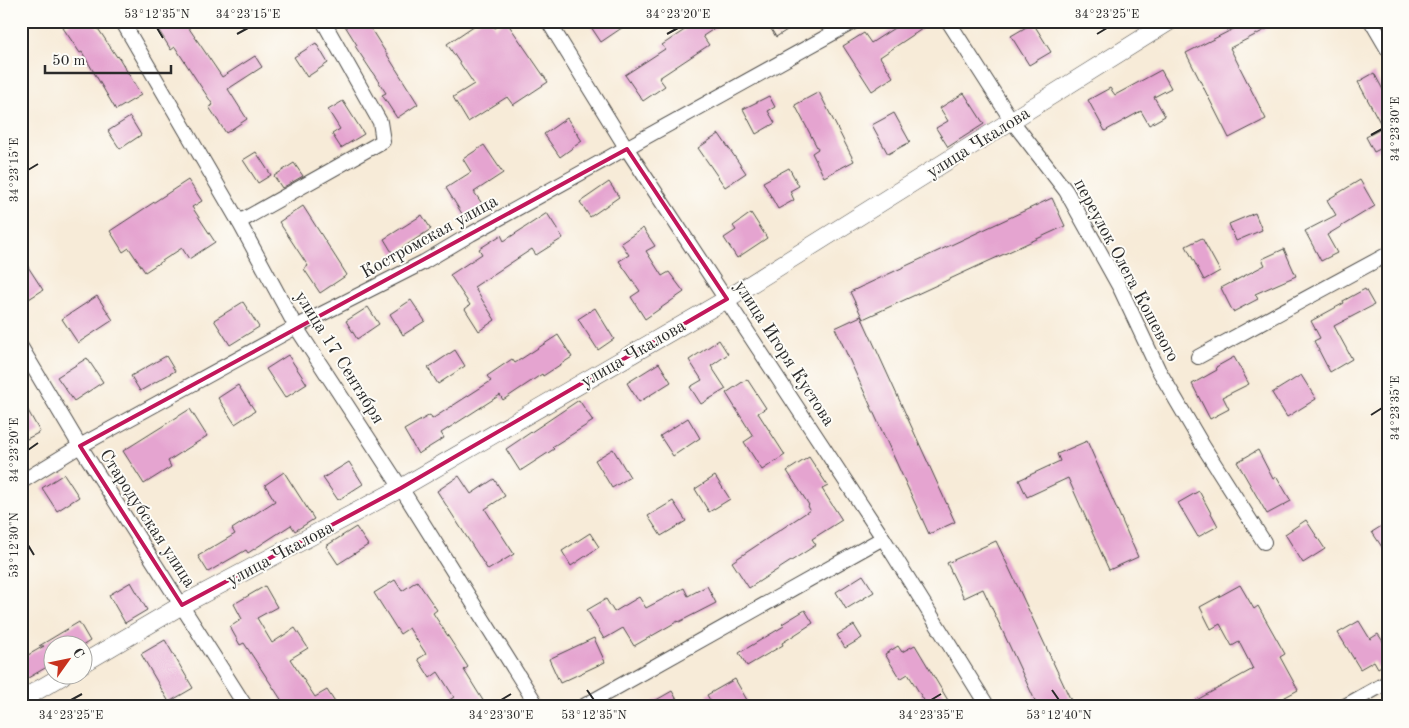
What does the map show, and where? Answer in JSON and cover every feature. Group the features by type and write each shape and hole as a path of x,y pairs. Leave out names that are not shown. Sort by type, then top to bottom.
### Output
{"street":[{"name":"улица 17 Сентября","path":"122,21 239,222 296,327 401,488 538,707"},
{"path":"239,222 383,140 380,122 323,21"},
{"name":"улица Игоря Кустова","path":"548,21 627,148 883,538 988,707"},
{"name":"Костромская улица","path":"21,482 80,446 296,327 424,262 471,234 855,21"},
{"name":"переулок Олега Кошевого","path":"948,21 1012,122 1066,192 1120,288 1158,368 1203,446 1264,542"},
{"name":"улица Чкалова","path":"92,658 182,606 401,488 727,299 1012,122 1170,21"},
{"path":"1371,21 1388,50"},
{"path":"1198,357 1388,254"},
{"name":"Стародубская улица","path":"21,347 80,446 246,707"},
{"path":"582,707 883,538"},
{"path":"1349,705 1388,682"},
{"path":"21,700 45,686"}],"highlighted area":[{"path":"627,149 727,299 401,488 182,605 80,446"}],"building":[{"path":"73,21 93,21 118,56 141,95 116,110 82,52 80,53 63,28"},
{"path":"153,21 184,21 222,77 255,56 262,67 228,89 247,119 226,133 209,107 213,105 175,47 171,50"},
{"path":"342,21 366,21 418,104 397,118 382,95 386,93 355,46 357,45"},
{"path":"481,21 491,21 495,28 506,21 548,82 513,105 507,97 468,122 453,97 474,84 447,44"},
{"path":"587,21 632,21 601,42"},
{"path":"698,21 726,21 703,36 709,45 659,78 665,86 643,101 625,75 665,49 662,45"},
{"path":"766,21 801,21 776,37"},
{"path":"905,21 934,21 880,57 893,77 872,91 843,46 864,33 871,43"},
{"path":"1249,21 1282,21 1230,48 1266,119 1229,138 1186,53"},
{"path":"1033,23 1051,52 1029,65 1011,36"},
{"path":"316,43 328,63 307,77 294,57"},
{"path":"1161,70 1171,88 1154,97 1165,116 1149,125 1141,111 1105,131 1088,100 1110,88 1115,95"},
{"path":"1374,73 1388,99 1388,145 1374,152 1366,137 1383,128 1358,82"},
{"path":"819,92 854,161 824,177 812,153 818,149 795,105"},
{"path":"964,93 984,124 948,147 936,128 948,121 940,108"},
{"path":"769,96 775,107 768,111 775,123 756,134 743,109"},
{"path":"343,101 364,134 341,148 332,134 340,129 328,110"},
{"path":"894,113 910,142 888,154 872,125"},
{"path":"130,117 141,135 120,149 108,131"},
{"path":"567,118 582,141 560,157 544,134"},
{"path":"719,134 746,173 725,187 698,148"},
{"path":"484,145 503,173 474,192 483,205 464,217 446,188 471,172 463,159"},
{"path":"256,152 271,175 258,183 243,160"},
{"path":"294,163 303,176 282,188 274,176"},
{"path":"789,168 799,186 790,191 794,200 778,209 763,182"},
{"path":"188,180 202,201 192,207 215,242 189,259 182,248 145,272 129,248 123,252 110,231"},
{"path":"1360,180 1375,206 1327,235 1337,253 1321,261 1305,231 1336,215 1327,200"},
{"path":"609,182 619,197 590,217 580,202"},
{"path":"1052,198 1065,226 863,319 850,292"},
{"path":"303,206 347,275 320,293 304,269 308,266 279,222"},
{"path":"547,213 563,238 536,255 532,249 474,287 495,320 479,331 465,309 470,305 450,275 482,254 479,249 501,235 504,241"},
{"path":"751,213 767,238 737,258 724,238 736,230 733,226"},
{"path":"1255,213 1262,230 1236,241 1229,224"},
{"path":"422,215 431,229 393,254 384,239"},
{"path":"643,228 655,246 646,251 662,276 669,272 684,292 645,319 631,297 640,291 619,261 629,255 621,243"},
{"path":"1202,238 1220,271 1204,280 1186,246"},
{"path":"1284,249 1296,276 1255,294 1258,299 1233,312 1221,288 1265,265 1262,259"},
{"path":"21,256 43,290 21,304"},
{"path":"1365,289 1374,305 1334,326 1352,359 1330,372 1314,341 1320,338 1311,321"},
{"path":"97,296 113,320 78,343 62,319"},
{"path":"411,300 425,321 403,335 390,314"},
{"path":"243,302 259,327 230,345 214,320"},
{"path":"368,307 379,324 357,339 346,321"},
{"path":"595,308 614,339 598,350 578,319"},
{"path":"861,316 955,522 929,534 835,328"},
{"path":"558,335 572,357 503,400 500,395 441,433 444,438 418,454 404,430 430,415 432,419 491,381 487,376 512,359 515,363"},
{"path":"719,340 728,354 711,366 726,389 701,404 690,387 702,380 689,360"},
{"path":"455,350 465,366 438,384 428,368"},
{"path":"288,355 307,384 285,398 266,369"},
{"path":"166,356 175,371 140,391 131,376"},
{"path":"1234,357 1249,384 1223,397 1229,409 1210,419 1192,384 1217,370 1216,367"},
{"path":"87,358 103,382 74,401 57,377"},
{"path":"659,363 671,382 639,402 627,383"},
{"path":"1301,375 1316,399 1287,417 1272,393"},
{"path":"747,379 766,408 758,413 785,455 762,470 744,442 753,436 726,393"},
{"path":"238,385 255,411 235,424 218,398"},
{"path":"21,398 40,432 21,442"},
{"path":"579,400 593,421 552,447 554,449 520,471 506,449"},
{"path":"190,409 207,436 168,461 171,467 144,484 123,451"},
{"path":"688,418 700,438 673,456 660,436"},
{"path":"1087,441 1138,557 1109,570 1068,478 1027,497 1019,480 1060,461 1057,454"},
{"path":"613,449 630,477 612,488 595,460"},
{"path":"1258,450 1273,479 1277,477 1291,501 1267,514 1237,462"},
{"path":"809,457 828,486 822,489 842,520 812,539 816,545 749,588 732,562 810,510 809,505 787,471"},
{"path":"349,462 363,484 338,500 323,478"},
{"path":"284,472 314,519 295,531 291,525 248,553 246,550 208,572 198,556 235,534 232,529 275,501 265,485"},
{"path":"64,474 79,497 57,511 42,488"},
{"path":"459,476 471,494 494,479 505,496 485,509 514,554 488,570 437,491"},
{"path":"715,476 730,499 709,512 695,489"},
{"path":"1199,491 1218,526 1198,537 1178,503"},
{"path":"673,501 686,521 661,536 648,516"},
{"path":"1306,520 1325,549 1303,563 1285,534"},
{"path":"1388,522 1388,556 1372,532"},
{"path":"356,527 368,545 338,564 326,546"},
{"path":"590,533 599,547 571,566 562,551"},
{"path":"996,541 1074,707 1038,707 983,589 964,598 947,563"},
{"path":"863,575 874,592 846,609 836,592"},
{"path":"395,580 402,591 417,581 437,610 433,613 468,667 464,670 487,707 439,707 454,697 438,672 430,678 418,659 426,654 409,628 400,634 374,593"},
{"path":"131,582 147,610 125,623 109,595"},
{"path":"1240,585 1254,609 1258,606 1285,654 1280,657 1298,690 1267,707 1184,707 1253,669 1239,642 1232,646 1220,624 1211,629 1200,607"},
{"path":"265,586 277,607 257,618 272,643 295,628 308,648 290,659 315,697 327,690 338,707 286,707 244,643 240,645 230,627 242,619 234,604"},
{"path":"707,586 716,603 678,621 634,646 623,628 604,639 587,610 606,599 614,612 639,597 646,608 684,588 688,596"},
{"path":"805,610 813,623 782,643 783,645 747,666 739,653 784,626 782,624"},
{"path":"1359,621 1370,639 1378,634 1388,649 1388,662 1378,668 1374,661 1360,669 1338,633"},
{"path":"79,622 87,636 56,636"},
{"path":"854,625 862,638 845,648 837,635"},
{"path":"594,638 605,662 560,683 549,659"},
{"path":"165,640 193,688 169,702 141,654"},
{"path":"915,645 949,702 942,707 928,707 908,674 900,679 885,654 898,646 902,652"},
{"path":"42,647 42,670 28,678 21,667 21,659"},
{"path":"735,679 751,707 714,707 707,695"},
{"path":"672,691 681,707 644,707"}]}
